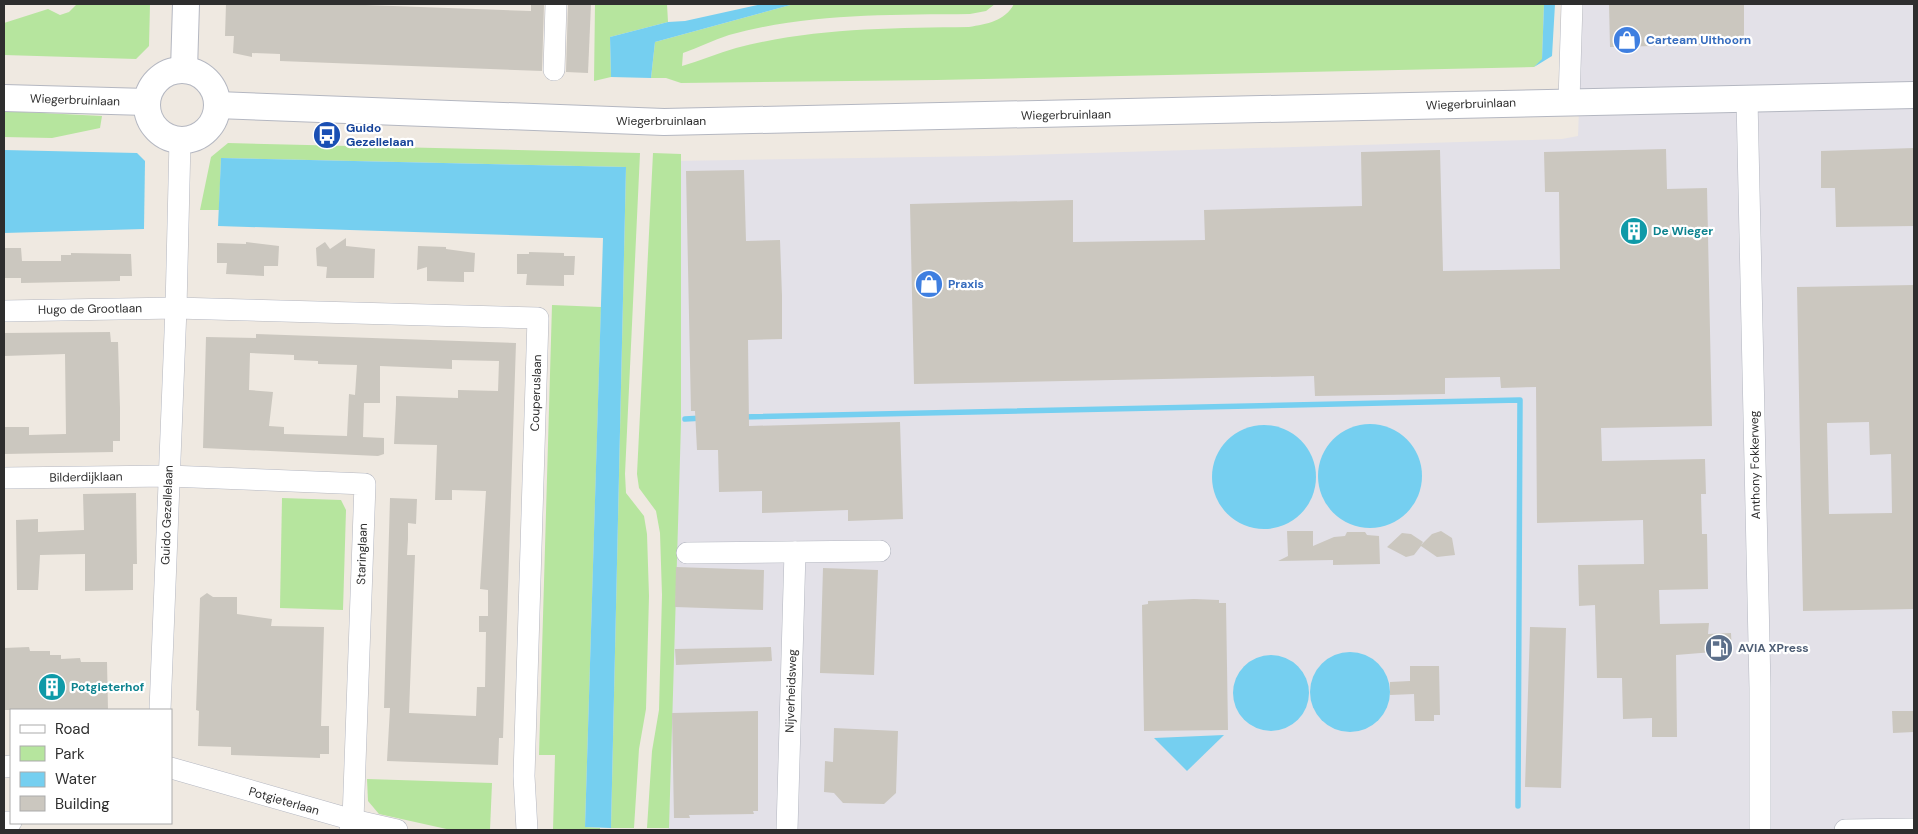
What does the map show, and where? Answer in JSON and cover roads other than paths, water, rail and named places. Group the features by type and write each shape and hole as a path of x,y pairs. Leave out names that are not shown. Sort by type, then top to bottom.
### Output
{"street":[{"path":"184,70 186,4"},
{"path":"554,70 556,4"},
{"path":"1569,101 1572,4"},
{"path":"184,70 194,72 203,77 216,94 217,105 214,119 206,131 194,139 180,141 166,137 155,128 148,116 147,102 150,90 159,79 170,72 184,70"},
{"name":"Wiegerbruinlaan","path":"217,105 664,122 1114,114 1569,101 1914,95"},
{"name":"Wiegerbruinlaan","path":"4,98 147,102"},
{"name":"Anthony Fokkerweg","path":"1747,99 1760,679 1760,830"},
{"name":"Guido Gezellelaan","path":"160,709 176,308 180,141"},
{"name":"Hugo de Grootlaan","path":"4,311 176,308"},
{"name":"Couperuslaan","path":"176,308 538,318 524,776 527,830"},
{"name":"Bilderdijklaan","path":"4,478 169,476"},
{"name":"Staringlaan","path":"169,476 365,484 351,825"},
{"path":"687,553 880,551"},
{"name":"Nijverheidsweg","path":"787,830 795,552"},
{"name":"Potgieterlaan","path":"172,768 351,825 397,830"},
{"path":"1845,830 1914,829"}],"water":[{"path":"762,4 794,4 655,42 651,78 611,77 610,37 668,22 685,21"},
{"path":"1544,4 1555,4 1552,56 1534,67 1542,59"},
{"path":"4,150 137,153 145,161 144,229 4,233"},
{"path":"221,158 626,167 611,828 585,827 603,238 218,226"},
{"path":"1370,424 1390,428 1407,439 1418,456 1422,476 1418,496 1407,513 1390,524 1370,528 1350,524 1333,513 1322,496 1318,476 1322,456 1333,439 1350,428"},
{"path":"1264,425 1284,429 1301,440 1312,457 1316,477 1312,497 1301,514 1284,525 1264,529 1244,525 1227,514 1216,497 1212,477 1216,457 1227,440 1244,429"},
{"path":"1350,652 1365,655 1378,664 1387,677 1390,692 1387,707 1378,720 1365,729 1350,732 1335,729 1322,720 1313,707 1310,692 1313,677 1322,664 1335,655"},
{"path":"1271,655 1285,658 1298,666 1306,679 1309,693 1306,707 1298,720 1285,728 1271,731 1257,728 1244,720 1236,707 1233,693 1236,679 1244,666 1257,658"},
{"path":"1224,735 1187,771 1154,738"}],"waterway":[{"path":"742,417 1520,400 1518,806"},
{"path":"685,419 703,418"}],"place":[{"name":"Carteam Uithoorn","path":"1627,40"},
{"name":"Guido Gezellelaan","path":"327,135"},
{"name":"De Wieger","path":"1634,231"},
{"name":"Praxis","path":"929,284"},
{"name":"AVIA XPress","path":"1719,648"},
{"name":"Potgieterhof","path":"52,687"}]}
